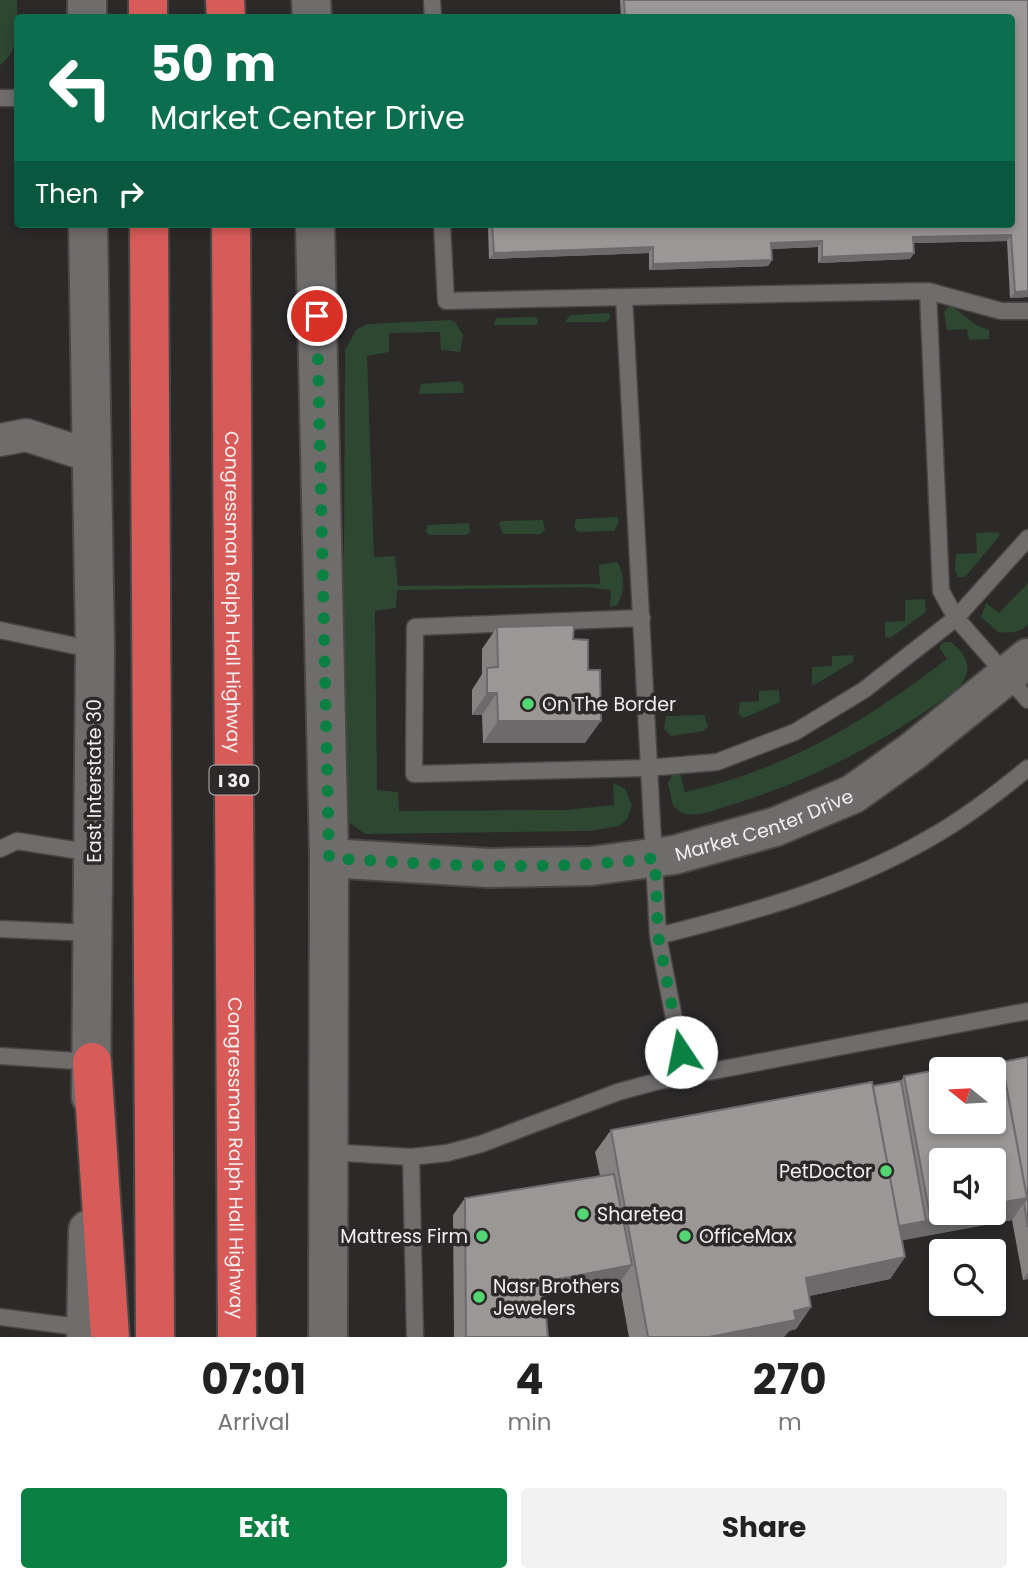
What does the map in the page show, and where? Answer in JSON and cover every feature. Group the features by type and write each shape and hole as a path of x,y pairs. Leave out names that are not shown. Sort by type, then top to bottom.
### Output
{"highway":[{"path":"149,228 155,1337"},
{"name":"Congressman Ralph Hall Highway","path":"230,228 237,1337"},
{"path":"92,1062 94,1334"}],"main road":[{"name":"East Interstate 30","path":"88,228 95,650 92,1062"},
{"path":"316,228 329,858 328,1337"},
{"name":"Market Center Drive","path":"329,858 489,868 591,866 655,858 775,827 853,794 1021,678"}],"street":[{"path":"0,440 26,435 91,456"}],"lane":[{"path":"442,228 446,301 928,291 1001,311 1028,311"},
{"path":"928,291 941,592 956,618 1021,678"},
{"path":"624,297 658,936 685,1076"},
{"path":"642,618 415,627 414,774 647,768 717,762 795,732 864,690 956,618 1028,538"},
{"path":"0,630 95,650"},
{"path":"658,936 797,898 865,869 927,840 986,802 1028,768"},
{"path":"0,849 17,841 93,853"},
{"path":"0,929 95,933"},
{"path":"329,1152 411,1157 447,1153 481,1144 618,1092 685,1076 1028,1011"},
{"path":"0,1056 92,1062"},
{"path":"411,1157 415,1337"},
{"path":"0,1317 94,1334"}],"green space":[{"path":"0,0 17,0 14,46 0,65"},
{"path":"948,307 953,307 976,325 989,330 989,339 969,340 967,329 947,330 944,312"},
{"path":"609,313 611,317 606,322 565,322 570,315"},
{"path":"497,318 538,319 537,325 493,325"},
{"path":"450,320 455,322 463,335 460,352 441,350 440,332 389,333 389,352 367,356 374,557 395,556 398,586 600,584 599,565 617,562 623,578 622,590 619,602 610,607 611,590 586,587 397,590 396,608 375,611 377,790 398,792 399,811 566,810 614,805 613,783 625,789 632,805 627,819 619,826 589,831 365,834 343,818 335,720 344,552 345,350 356,330 367,324"},
{"path":"459,381 464,385 463,393 419,394 421,384"},
{"path":"617,517 619,522 614,531 578,532 574,527 576,519"},
{"path":"543,520 545,530 541,534 503,534 499,524 501,521"},
{"path":"469,523 470,532 466,535 430,535 426,532 427,525"},
{"path":"998,532 1000,535 965,577 958,577 955,569 956,554 977,553 976,533"},
{"path":"1028,583 1028,625 1025,628 1014,632 998,632 981,617 986,603 999,613"},
{"path":"925,599 926,612 890,638 885,637 885,622 905,621 905,600"},
{"path":"943,642 951,642 965,658 966,675 959,688 879,741 823,770 710,812 692,815 673,806 668,783 672,775 680,773 685,792 758,770 824,740 886,703 947,659 939,647"},
{"path":"854,655 853,662 812,686 812,667 832,666 832,656"},
{"path":"779,690 780,702 744,718 738,714 740,702 759,701 759,691"},
{"path":"704,715 708,726 704,731 671,736 664,729 666,716"}],"building":[{"path":"624,0 1028,0 1028,291 1015,292 1011,235 913,237 914,253 822,257 822,241 771,243 772,260 653,264 653,247 494,253 492,228 1015,228 1015,14 625,14"},
{"name":"On The Border","path":"574,625 573,639 588,640 588,670 600,670 601,721 498,721 497,693 487,693 487,668 498,667 497,627"},
{"path":"1028,1057 1028,1227 1024,1203 1027,1198 1006,1084 1006,1061"},
{"path":"929,1071 929,1134 1006,1134 1006,1085 1027,1198 1006,1202 1006,1148 929,1148 929,1211 904,1076"},
{"path":"901,1081 926,1221 899,1226 873,1086"},
{"path":"872,1082 905,1257 806,1278 811,1307 794,1311 796,1320 709,1337 648,1337 611,1130"},
{"path":"614,1174 632,1265 543,1282 548,1337 466,1337 465,1198"}],"place":[{"name":"On The Border","path":"528,704"},
{"name":"PetDoctor","path":"886,1171"},
{"name":"Sharetea","path":"583,1214"},
{"name":"Mattress Firm","path":"482,1236"},
{"name":"OfficeMax","path":"685,1236"},
{"name":"Nasr Brothers Jewelers","path":"479,1297"}],"route":[{"path":"317,316 329,858 489,868 591,866 655,858 658,936 681,1052"}]}
